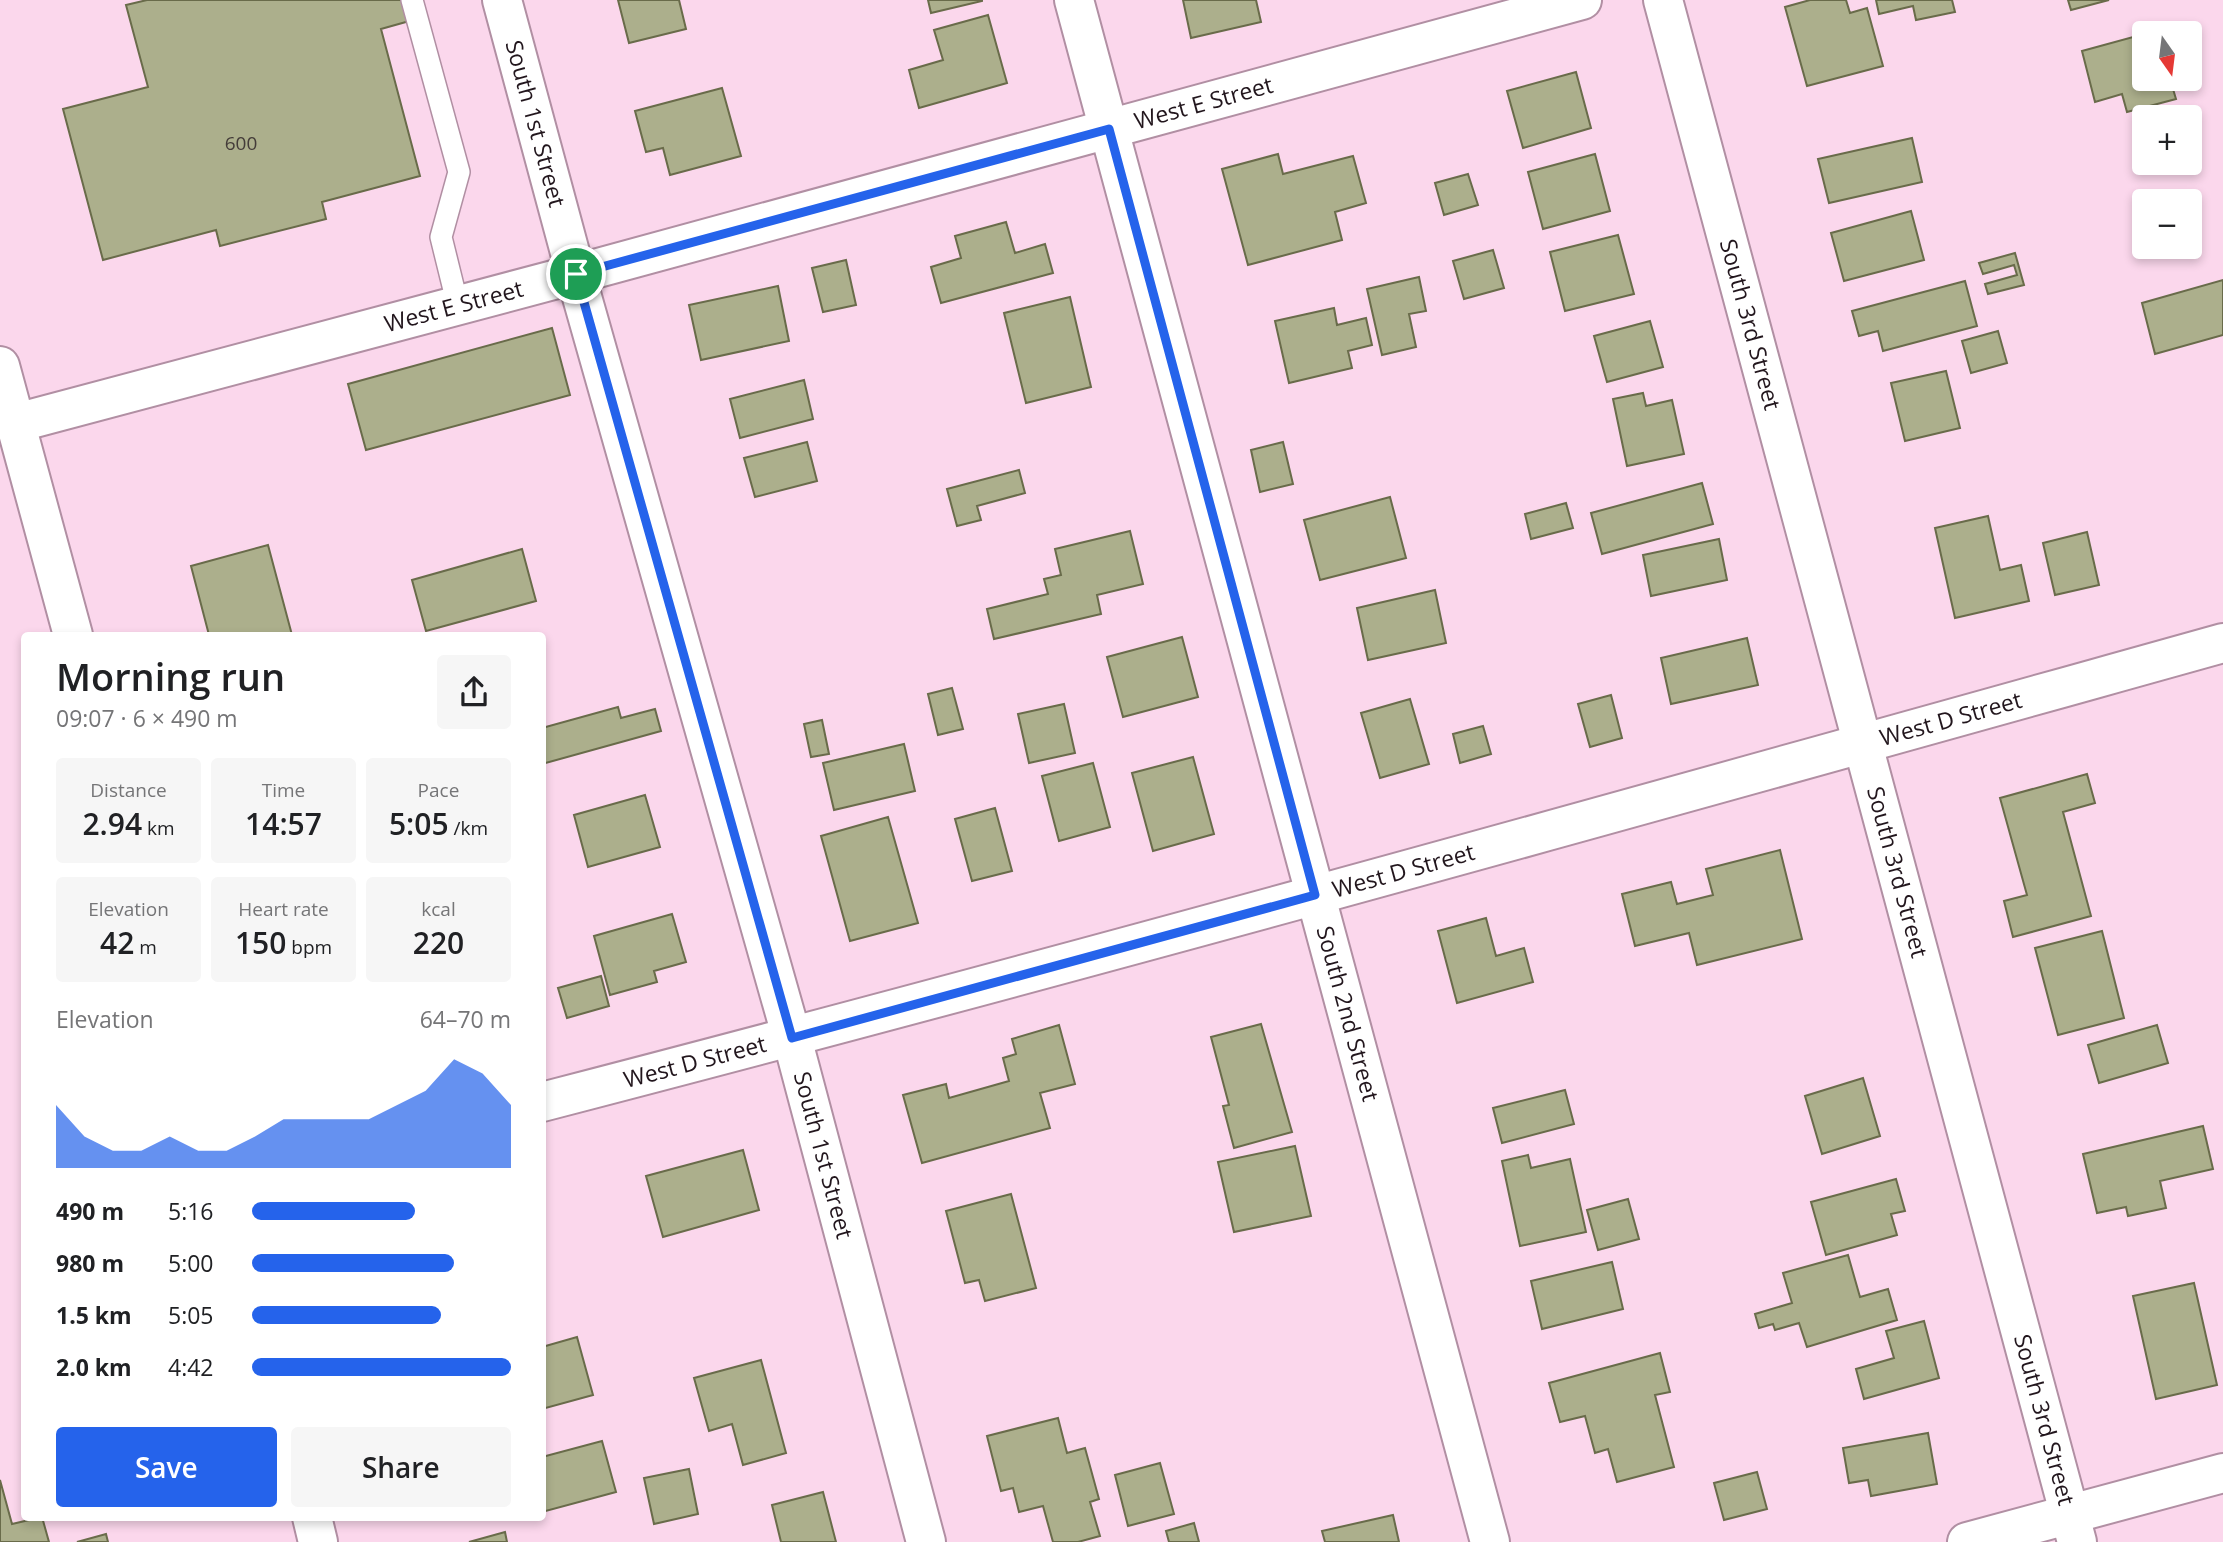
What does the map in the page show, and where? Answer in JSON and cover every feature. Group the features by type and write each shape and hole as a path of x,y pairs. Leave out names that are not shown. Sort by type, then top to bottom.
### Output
{"street":[{"name":"South 1st Street","path":"502,0 576,274 792,1038 926,1542"},
{"name":"South 2nd Street","path":"1074,0 1490,1542"},
{"name":"West E Street","path":"16,424 1582,0"},
{"name":"South 3rd Street","path":"1664,0 2073,1528"},
{"path":"0,366 72,632"},
{"name":"West D Street","path":"546,1101 792,1038 2223,643"},
{"path":"1967,1542 2073,1528 2223,1473"},
{"path":"313,1521 318,1542"}],"lane":[{"path":"412,0 459,172 441,237 458,306"}],"building":[{"path":"147,0 407,0 413,20 381,29 420,176 322,202 326,219 220,246 216,230 103,260 63,109 148,87 126,5"},
{"path":"618,0 679,0 686,29 629,43"},
{"path":"928,0 982,0 982,1 931,13"},
{"path":"1183,0 1256,0 1261,22 1191,38"},
{"path":"1810,0 1846,0 1850,13 1867,8 1883,66 1807,86 1785,7"},
{"path":"1876,0 1952,0 1955,12 1916,20 1913,6 1879,14"},
{"path":"2068,0 2109,0 2071,10"},
{"path":"988,15 1007,83 919,108 909,70 943,60 934,30"},
{"path":"2132,37 2132,91 2174,91 2176,99 2153,105 2132,105 2132,111 2127,112 2122,94 2095,102 2082,51"},
{"path":"1576,72 1591,128 1523,148 1507,91"},
{"path":"722,88 741,156 670,175 663,148 646,152 635,111"},
{"path":"1912,138 1922,182 1829,203 1818,159"},
{"path":"1278,154 1283,174 1353,156 1366,203 1335,212 1342,240 1248,265 1222,169"},
{"path":"1595,154 1610,211 1543,229 1528,172"},
{"path":"1468,174 1478,205 1444,215 1435,183"},
{"path":"1911,211 1924,260 1844,281 1831,233"},
{"path":"1006,222 1015,253 1045,244 1053,273 941,303 931,267 961,258 955,236"},
{"path":"1618,235 1634,294 1565,311 1550,252"},
{"path":"1493,250 1504,288 1464,299 1453,261"},
{"path":"2015,253 2024,285 1988,294 1985,284 2017,275 2014,265 1983,274 1979,263"},
{"path":"846,260 856,305 823,312 812,268"},
{"path":"1419,277 1426,311 1409,314 1416,347 1382,355 1367,289"},
{"path":"2223,280 2223,335 2155,354 2142,303"},
{"path":"1965,281 1977,326 1883,351 1878,331 1859,336 1852,311"},
{"path":"778,286 789,341 701,360 689,305"},
{"path":"1070,297 1091,387 1026,403 1004,313"},
{"path":"1334,308 1337,325 1366,318 1372,345 1348,351 1352,368 1289,383 1275,321"},
{"path":"1650,321 1663,367 1607,382 1594,336"},
{"path":"552,328 570,395 366,450 348,384"},
{"path":"1998,331 2007,363 1971,373 1962,341"},
{"path":"1946,371 1960,428 1905,441 1891,383"},
{"path":"804,380 813,419 740,438 730,399"},
{"path":"1643,393 1646,406 1672,400 1684,454 1627,466 1613,399"},
{"path":"807,442 817,481 755,497 744,458"},
{"path":"1283,442 1293,484 1260,492 1251,450"},
{"path":"1019,470 1025,493 977,506 981,520 957,526 947,489"},
{"path":"1702,483 1713,524 1602,554 1591,513"},
{"path":"1390,497 1406,558 1320,580 1304,520"},
{"path":"1566,503 1573,528 1531,539 1525,514"},
{"path":"1988,516 2000,570 2021,565 2029,601 1955,618 1935,528"},
{"path":"1130,531 1143,584 1097,595 1101,614 994,639 987,609 1048,594 1044,579 1061,575 1055,549"},
{"path":"2087,532 2099,585 2055,595 2043,543"},
{"path":"1719,539 1727,580 1651,596 1643,555"},
{"path":"268,545 291,632 208,632 191,566"},
{"path":"522,549 536,601 426,631 412,580"},
{"path":"1435,590 1446,643 1368,660 1357,608"},
{"path":"1182,637 1198,697 1123,717 1107,657"},
{"path":"1747,638 1758,685 1671,704 1661,658"},
{"path":"952,688 963,729 938,735 928,694"},
{"path":"1611,695 1622,738 1590,747 1578,704"},
{"path":"1410,699 1429,764 1380,778 1361,713"},
{"path":"1064,704 1075,753 1029,763 1018,714"},
{"path":"618,707 621,718 655,709 661,731 546,763 546,727"},
{"path":"822,720 829,754 811,757 804,724"},
{"path":"1483,726 1491,754 1460,763 1453,734"},
{"path":"904,744 915,791 834,810 823,763"},
{"path":"1193,757 1214,834 1153,851 1132,773"},
{"path":"1093,763 1110,827 1059,841 1042,776"},
{"path":"2087,774 2095,803 2063,812 2091,916 2013,937 2004,901 2027,895 2000,798"},
{"path":"645,795 660,847 588,867 574,815"},
{"path":"995,808 1012,871 972,881 955,819"},
{"path":"888,817 918,923 850,941 821,836"},
{"path":"1780,850 1802,939 1697,965 1689,933 1635,946 1622,894 1671,882 1677,904 1713,895 1706,869"},
{"path":"672,914 686,962 654,971 657,982 610,995 594,936"},
{"path":"1486,918 1496,956 1524,948 1533,982 1457,1003 1438,931"},
{"path":"2102,931 2124,1018 2058,1035 2035,948"},
{"path":"601,976 609,1006 567,1018 558,988"},
{"path":"1261,1024 1292,1132 1234,1148 1223,1106 1229,1105 1211,1037"},
{"path":"1059,1025 1075,1084 1040,1093 1050,1128 922,1163 903,1095 946,1084 949,1098 1009,1081 1003,1058 1016,1054 1012,1039"},
{"path":"2157,1025 2168,1063 2099,1083 2088,1045"},
{"path":"1863,1078 1880,1136 1822,1154 1805,1096"},
{"path":"1565,1090 1574,1124 1502,1143 1493,1108"},
{"path":"2203,1126 2213,1169 2160,1181 2166,1208 2128,1216 2126,1207 2097,1213 2083,1154"},
{"path":"1295,1146 1311,1216 1234,1232 1218,1162"},
{"path":"743,1150 759,1210 663,1237 646,1176"},
{"path":"1528,1155 1531,1168 1570,1159 1586,1232 1520,1246 1502,1161"},
{"path":"1896,1179 1905,1211 1891,1214 1897,1235 1826,1255 1811,1202"},
{"path":"1011,1194 1036,1288 985,1301 979,1280 965,1283 946,1211"},
{"path":"1628,1199 1639,1239 1598,1250 1587,1210"},
{"path":"1848,1255 1860,1297 1888,1289 1897,1320 1807,1347 1799,1323 1775,1330 1773,1324 1759,1328 1755,1314 1792,1303 1783,1273"},
{"path":"1612,1262 1623,1309 1542,1329 1531,1281"},
{"path":"2194,1283 2217,1385 2156,1399 2133,1296"},
{"path":"1924,1321 1939,1378 1864,1399 1856,1369 1894,1358 1886,1331"},
{"path":"577,1337 593,1395 546,1408 546,1346"},
{"path":"1660,1353 1670,1392 1655,1395 1674,1467 1617,1482 1608,1449 1595,1453 1585,1416 1560,1422 1549,1383"},
{"path":"761,1360 786,1453 743,1465 732,1424 709,1431 694,1378"},
{"path":"1058,1418 1067,1453 1085,1448 1099,1499 1090,1502 1100,1536 1078,1542 1053,1542 1043,1506 1019,1512 1013,1488 1001,1491 987,1436"},
{"path":"1928,1433 1937,1484 1871,1496 1868,1480 1849,1483 1843,1448"},
{"path":"602,1441 616,1492 546,1511 546,1456"},
{"path":"1160,1463 1174,1514 1128,1526 1115,1475"},
{"path":"689,1469 698,1514 654,1524 644,1478"},
{"path":"1757,1472 1767,1509 1724,1520 1714,1483"},
{"path":"0,1480 12,1524 43,1521 49,1542 0,1542"},
{"path":"823,1492 836,1542 781,1542 772,1505"},
{"path":"1393,1515 1399,1542 1325,1542 1322,1531"},
{"path":"1194,1523 1199,1542 1169,1542 1166,1531"},
{"path":"505,1532 507,1542 469,1542"},
{"path":"106,1534 108,1542 77,1542"}],"route":[{"path":"1109,129 1315,895 792,1038 576,274 1109,129"}]}
